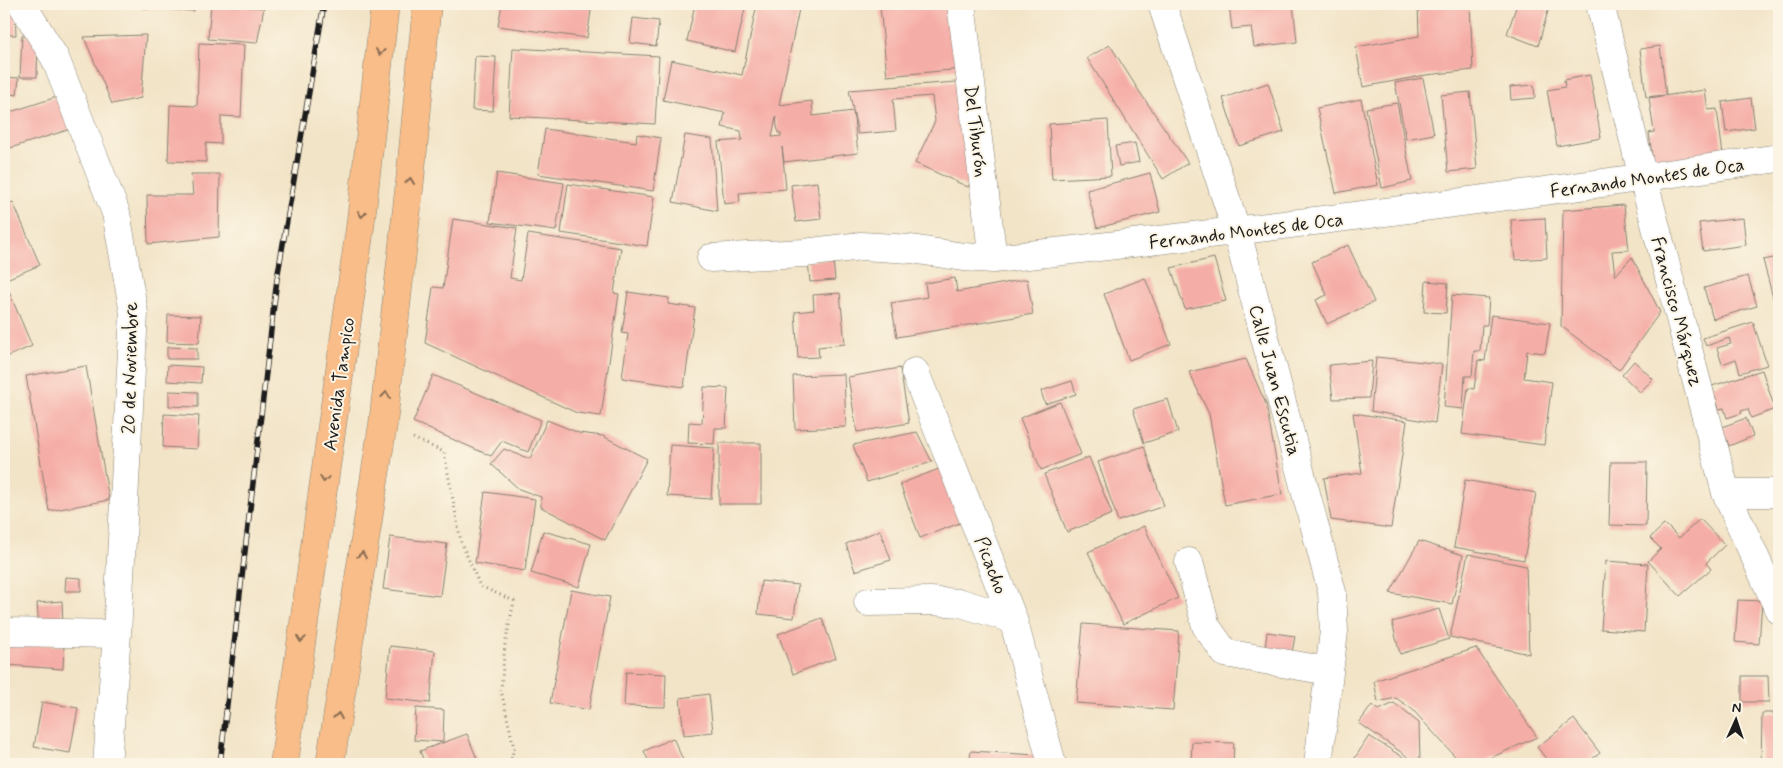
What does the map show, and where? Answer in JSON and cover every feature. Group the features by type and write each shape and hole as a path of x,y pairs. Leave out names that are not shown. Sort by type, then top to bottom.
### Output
{"main road":[{"name":"Avenida Tampico","path":"284,764 360,228 385,4"},
{"path":"330,764 383,424 410,181 427,4"}],"street":[{"name":"20 de Noviembre","path":"22,4 55,58 116,213 134,313 117,634 107,764"},
{"name":"Del Tiburón","path":"961,4 993,259"},
{"name":"Calle Juan Escutia","path":"1162,4 1237,232 1332,592 1334,631 1318,764"},
{"name":"Francisco Márquez","path":"1600,4 1642,178 1726,493 1779,610"},
{"name":"Fernando Montes de Oca","path":"711,258 804,253 861,246 912,249 964,257 993,259 1237,232 1779,158"},
{"name":"Picacho","path":"915,372 1013,619 1052,764"},
{"path":"1726,493 1779,493"},
{"path":"1189,562 1206,626 1226,652 1329,671"},
{"path":"868,602 930,601 961,603 1013,619"},
{"path":"4,632 117,634"}],"path":[{"path":"383,424 444,452 461,542 480,586 514,601 506,644 501,690 514,748 510,764"}],"building":[{"path":"144,4 195,4 194,11 143,8"},
{"path":"211,4 264,8 257,43 208,39"},
{"path":"502,4 592,4 587,38 498,26"},
{"path":"695,4 746,4 735,52 687,41"},
{"path":"757,4 800,4 779,105 812,101 813,116 853,111 858,153 784,162 782,147 786,189 739,193 740,202 724,204 718,142 742,140 741,131 722,127 725,113 663,100 671,60 742,75","holes":["776,117 778,133 781,133 781,136 772,137"]},
{"path":"956,4 962,69 887,76 880,6"},
{"path":"1229,4 1293,4 1297,42 1254,47 1251,27 1232,29"},
{"path":"1418,4 1470,4 1473,70 1426,75 1363,87 1356,47 1419,36"},
{"path":"1517,4 1550,4 1538,46 1507,34"},
{"path":"4,10 15,10 16,35 4,35"},
{"path":"633,18 659,21 656,46 630,43"},
{"path":"146,35 141,98 112,104 84,37"},
{"path":"22,36 38,37 37,77 20,77"},
{"path":"199,43 244,45 241,117 221,116 221,144 206,143 206,162 168,161 170,105 197,106"},
{"path":"1110,45 1188,163 1163,179 1087,58"},
{"path":"1660,46 1666,95 1646,97 1640,49"},
{"path":"513,48 659,56 655,124 509,116"},
{"path":"475,56 496,57 493,111 472,110"},
{"path":"1590,75 1601,138 1557,146 1547,90 1565,87 1564,80"},
{"path":"4,77 19,78 17,95 4,93"},
{"path":"1423,78 1434,134 1406,139 1395,83"},
{"path":"970,81 978,167 968,187 915,163 935,121 932,96 893,99 896,131 858,134 849,90"},
{"path":"1268,83 1284,132 1239,146 1223,98"},
{"path":"1534,85 1535,98 1511,100 1510,87"},
{"path":"1705,90 1708,110 1717,109 1723,155 1653,164 1649,133 1654,132 1649,98"},
{"path":"1470,92 1477,169 1448,172 1441,95"},
{"path":"63,95 74,128 4,150 4,114"},
{"path":"1751,98 1755,128 1726,132 1722,102"},
{"path":"1361,99 1378,185 1336,193 1317,108"},
{"path":"1397,103 1412,181 1382,188 1366,108"},
{"path":"1108,120 1111,176 1052,179 1049,124"},
{"path":"545,129 636,142 637,134 661,138 653,191 538,174"},
{"path":"685,135 712,139 717,211 673,202"},
{"path":"1135,143 1139,162 1119,166 1115,146"},
{"path":"497,173 564,183 556,231 490,222"},
{"path":"1150,173 1160,212 1097,228 1087,190"},
{"path":"191,174 220,174 219,237 148,244 147,195 193,195"},
{"path":"817,182 821,219 796,222 791,185"},
{"path":"568,184 654,197 647,246 561,233"},
{"path":"13,202 40,265 4,280 4,206"},
{"path":"1624,205 1629,250 1612,251 1615,276 1632,257 1660,312 1619,370 1561,326 1563,210"},
{"path":"1545,218 1547,258 1515,260 1511,220"},
{"path":"1743,218 1746,245 1703,251 1699,223"},
{"path":"453,219 517,228 510,278 521,280 528,234 621,248 614,293 619,294 601,416 577,413 425,343 433,287 443,288"},
{"path":"1348,245 1374,302 1327,324 1316,300 1327,295 1312,262"},
{"path":"1779,257 1779,313 1777,313 1763,260"},
{"path":"1214,258 1226,301 1185,309 1171,268"},
{"path":"833,259 835,280 810,282 808,261"},
{"path":"1748,276 1757,306 1713,319 1704,288"},
{"path":"955,278 957,292 1027,279 1033,314 897,337 891,303 927,297 925,283"},
{"path":"1145,278 1171,344 1129,360 1104,294"},
{"path":"4,280 32,346 4,358"},
{"path":"1426,281 1448,283 1446,313 1424,312"},
{"path":"628,292 669,298 668,304 695,308 684,387 622,378 628,334 622,333"},
{"path":"840,293 845,344 818,347 819,357 798,358 795,312 814,310 813,295"},
{"path":"1452,295 1489,298 1487,325 1482,325 1480,351 1474,351 1472,376 1465,376 1463,409 1444,407"},
{"path":"168,315 201,316 199,343 167,342"},
{"path":"1491,315 1550,323 1545,353 1527,351 1524,378 1552,382 1544,445 1462,434 1468,388 1474,389 1478,360 1485,361"},
{"path":"1753,322 1767,365 1740,373 1736,359 1722,364 1717,348 1731,344 1729,338 1706,346 1703,338"},
{"path":"167,347 197,348 197,359 167,359"},
{"path":"1376,357 1442,364 1435,423 1371,411"},
{"path":"1246,359 1266,404 1282,494 1225,505 1209,414 1189,372"},
{"path":"1372,361 1369,398 1333,399 1329,365"},
{"path":"1634,361 1653,379 1640,392 1622,375"},
{"path":"168,365 202,367 201,383 167,381"},
{"path":"86,366 109,500 49,511 26,376"},
{"path":"900,368 909,423 857,432 848,377"},
{"path":"1762,370 1775,409 1751,418 1748,409 1727,418 1724,408 1719,409 1712,386"},
{"path":"844,374 846,427 795,429 793,376"},
{"path":"433,375 541,420 528,452 502,441 491,456 413,422"},
{"path":"1072,381 1076,394 1045,404 1041,391"},
{"path":"704,387 728,388 726,428 715,428 714,444 688,443 689,422 702,423"},
{"path":"169,391 198,392 198,407 169,406"},
{"path":"1168,399 1178,432 1144,443 1133,409"},
{"path":"1060,402 1081,454 1041,470 1020,418"},
{"path":"1353,413 1407,421 1391,528 1331,520 1324,478 1362,473"},
{"path":"164,414 199,416 197,449 163,447"},
{"path":"1746,418 1753,436 1729,446 1722,427"},
{"path":"547,420 579,433 603,436 647,459 605,540 541,507 541,497 519,489 491,464 504,449 530,459"},
{"path":"917,432 932,462 867,482 853,445"},
{"path":"719,443 761,443 761,504 719,504"},
{"path":"670,445 714,448 711,499 667,496"},
{"path":"1144,446 1164,506 1118,521 1098,462"},
{"path":"1089,457 1112,514 1067,532 1044,474"},
{"path":"1611,462 1647,462 1646,526 1609,525"},
{"path":"5,463 8,506 4,506"},
{"path":"944,467 965,521 920,538 900,484"},
{"path":"1465,480 1536,493 1524,560 1454,547"},
{"path":"485,492 535,499 525,571 475,563"},
{"path":"1700,519 1725,545 1706,563 1711,569 1680,596 1648,561 1661,549 1650,538 1665,524 1679,538"},
{"path":"1144,526 1178,598 1123,624 1088,552"},
{"path":"880,530 891,560 855,571 846,544"},
{"path":"543,531 591,544 579,587 531,573"},
{"path":"390,537 447,544 440,596 383,589"},
{"path":"1419,541 1463,555 1452,604 1390,593"},
{"path":"1468,554 1526,566 1529,654 1450,637"},
{"path":"1606,561 1648,564 1644,632 1601,629"},
{"path":"66,577 81,578 81,591 65,591"},
{"path":"761,581 798,585 794,618 758,614"},
{"path":"571,590 610,597 589,710 550,703"},
{"path":"1738,600 1762,601 1759,644 1735,642"},
{"path":"62,601 63,625 39,627 37,603"},
{"path":"1439,609 1449,639 1400,654 1392,622"},
{"path":"822,618 836,658 793,674 778,634"},
{"path":"1083,624 1179,631 1173,710 1076,703"},
{"path":"1267,632 1295,636 1292,653 1265,649"},
{"path":"6,642 64,646 63,669 5,665"},
{"path":"390,646 435,651 430,703 385,698"},
{"path":"1476,648 1537,737 1477,764 1462,764 1412,709 1396,698 1378,702 1374,681"},
{"path":"626,672 666,674 665,707 624,706"},
{"path":"1742,676 1768,676 1769,702 1742,702"},
{"path":"709,694 713,732 684,735 680,698"},
{"path":"42,702 78,708 70,753 34,747"},
{"path":"1394,703 1419,723 1420,764 1359,723 1372,705 1379,710"},
{"path":"416,708 444,710 443,742 414,740"},
{"path":"1762,713 1779,713 1779,764 1761,764"},
{"path":"1574,719 1600,753 1585,764 1550,764 1537,747"},
{"path":"467,734 479,764 425,764 420,751"},
{"path":"1369,736 1414,764 1351,764"},
{"path":"673,738 685,764 650,764 644,751"},
{"path":"1192,742 1234,743 1233,764 1191,764"},
{"path":"971,751 1037,755 1039,764 969,764"}],"railway":[{"path":"220,764 277,279 324,4"}]}
